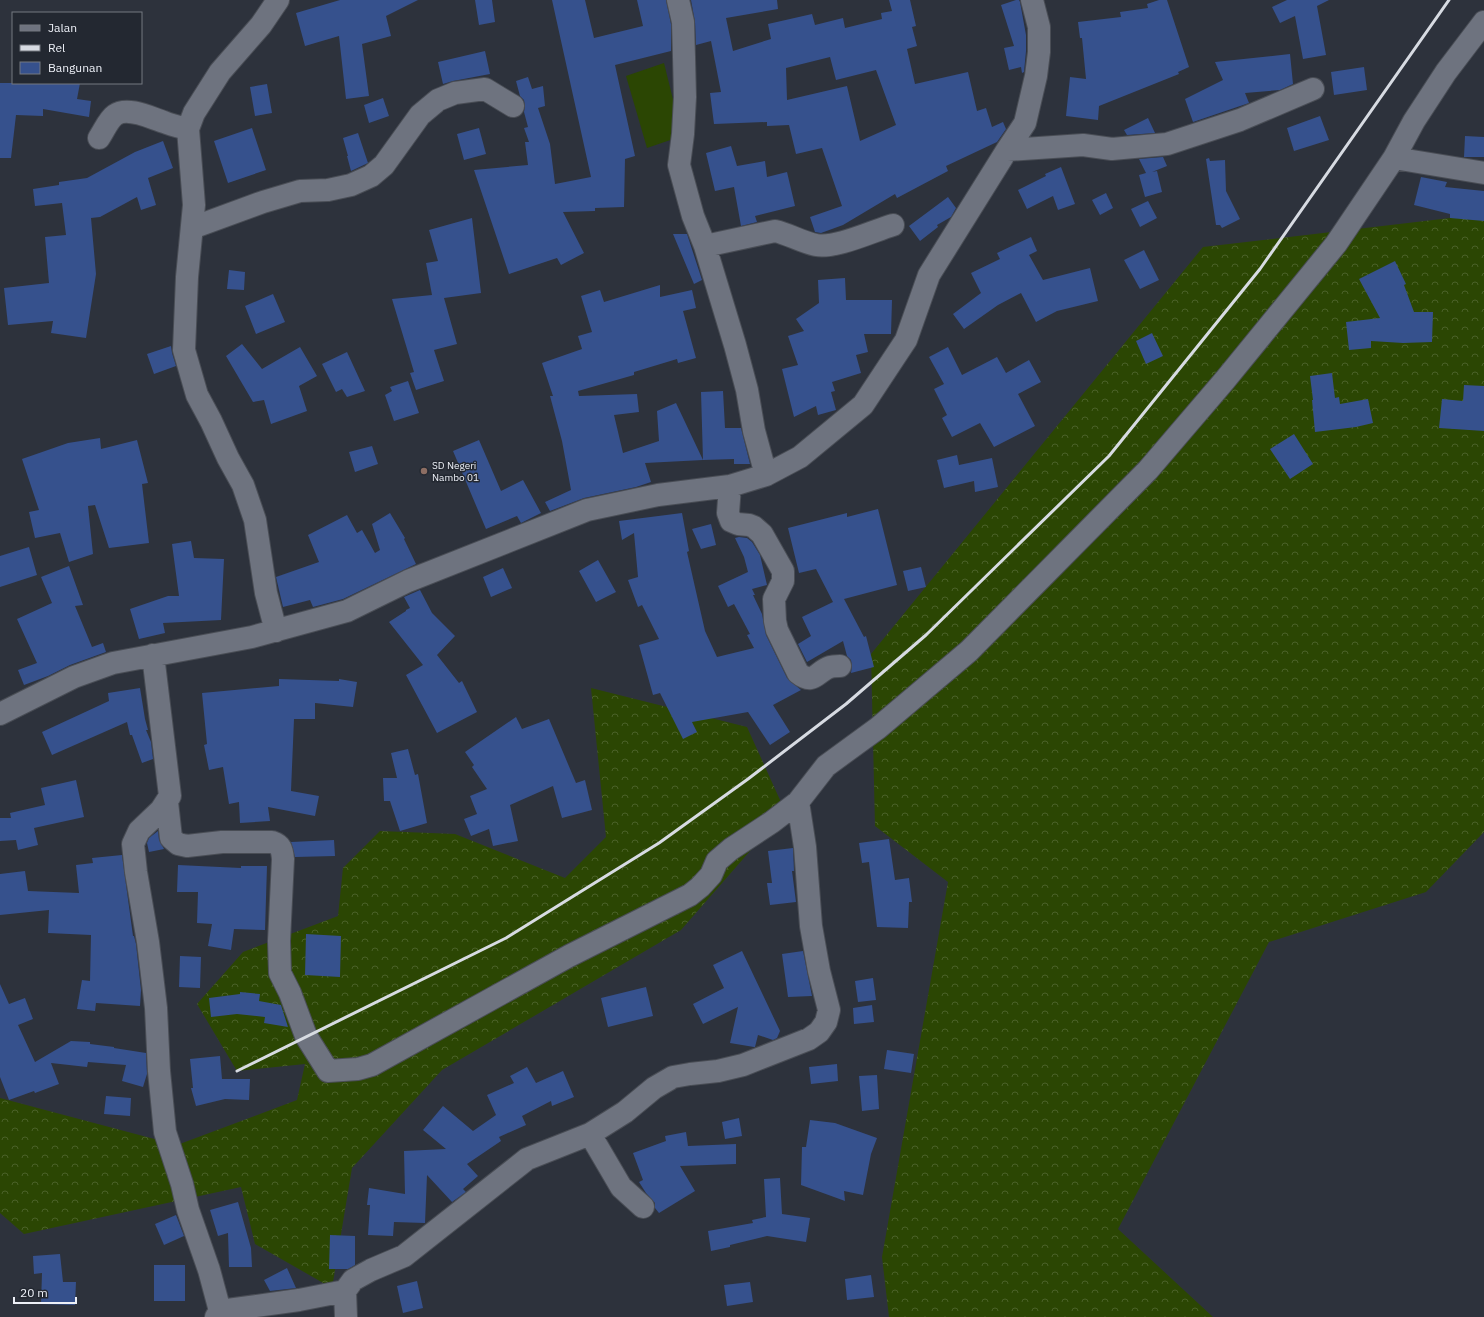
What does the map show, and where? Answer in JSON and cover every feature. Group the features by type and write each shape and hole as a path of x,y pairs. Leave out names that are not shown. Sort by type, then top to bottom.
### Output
{"street":[{"path":"276,631 266,593 255,520 244,484 228,458 211,420 197,395 184,350 186,277 194,205 188,129 194,113 220,72 261,25 278,0"},
{"path":"678,0 683,22 685,89 683,134 679,165 693,216 705,246 735,345 754,431 766,475"},
{"path":"0,714 74,677 113,663 276,631 347,611 408,582 587,510 658,494 730,486 766,475 800,458 863,405 906,340 929,275 1025,123 1036,76 1039,52 1039,27 1032,0"},
{"path":"167,802 171,838 178,844 187,846 222,842 272,842 279,844 282,850 279,941 280,973 290,993 306,1036 328,1071 358,1069 372,1065 569,956 690,895 711,875 717,861 798,802 826,766 878,728 969,651 1148,470 1336,244 1394,158 1414,121 1446,72 1484,22"},
{"path":"192,228 263,202 300,191 328,190 351,185 371,176 384,165 420,115 438,100 455,93 485,89 513,106"},
{"path":"1007,150 1082,145 1112,149 1167,144 1240,120 1313,89"},
{"path":"100,138 107,124 116,114 129,111 188,129"},
{"path":"1394,158 1484,173"},
{"path":"705,246 774,231 785,233 804,242 829,246 893,225"},
{"path":"730,486 728,513 731,522 738,524 749,524 762,534 783,571 783,581 774,599 775,621 777,630 798,673 803,677 810,678 816,677 829,667 840,666"},
{"path":"153,656 170,796 161,810 139,831 133,844 148,942 155,1001 159,1071 165,1132 182,1184 188,1210 209,1270 218,1314 345,1291"},
{"path":"346,1317 345,1291 353,1280 371,1270 404,1256 527,1159 590,1134 625,1112 654,1088 673,1077 718,1071 743,1065 810,1039 819,1032 826,1022 829,1010 819,971 811,926 805,847 798,802"},
{"path":"590,1134 621,1187 642,1207"}],"green space":[{"path":"664,63 682,136 647,148 626,76"},
{"path":"1484,214 1484,832 1426,892 1269,942 1118,1229 1213,1317 889,1317 882,1257 948,882 875,826 871,654 1203,247"},
{"path":"591,688 747,727 785,811 681,930 442,1070 352,1168 332,1288 255,1244 241,1187 24,1234 0,1213 0,1098 177,1145 297,1100 305,1064 237,1071 197,1004 243,952 338,916 343,868 380,831 455,834 565,878 606,837"}],"building":[{"path":"340,0 418,0 386,16 391,36 362,44 369,96 346,99 339,36 305,46 296,13"},
{"path":"475,0 492,0 495,22 479,25"},
{"path":"552,0 585,0 594,38 643,26 637,0 666,0 671,24 671,51 615,65 635,156 625,159 624,207 595,208 595,211 563,212 584,253 561,265 557,258 509,274 474,170 528,165 525,142 529,142 524,128 528,127 524,112 525,106 524,100 520,96 516,81 528,77 532,89 543,86 545,106 538,108 550,144 555,184 591,177"},
{"path":"691,0 777,0 778,9 726,18 733,51 771,39 768,24 812,14 815,25 843,18 845,28 882,19 881,13 892,11 889,0 910,0 916,26 912,27 917,46 907,49 915,84 968,72 977,111 986,108 992,127 1003,122 1006,129 997,142 946,166 948,171 897,198 895,194 843,225 821,233 815,232 810,217 842,206 822,148 796,154 789,125 767,126 767,122 714,124 710,93 721,92 711,41 696,45 695,22","holes":["830,57 836,80 876,70 896,125 860,141 847,86 787,100 786,68"]},
{"path":"1019,0 1020,2 1026,35 1024,72 1022,73 1021,67 1009,70 1004,48 1014,46 1001,5"},
{"path":"1159,0 1167,0 1189,67 1178,72 1179,74 1099,106 1098,120 1066,116 1070,77 1086,79 1082,38 1080,38 1078,22 1121,17 1120,12 1148,8 1147,4"},
{"path":"1287,0 1329,0 1317,6 1326,55 1303,59 1295,16 1280,23 1272,7"},
{"path":"485,51 490,74 443,84 438,62"},
{"path":"1290,54 1293,84 1280,90 1245,93 1249,103 1193,122 1185,99 1223,80 1215,62"},
{"path":"1364,67 1367,90 1334,95 1331,72"},
{"path":"0,83 80,84 77,99 91,101 89,117 43,109 43,116 16,115 11,158 0,158"},
{"path":"267,84 272,113 255,116 250,87"},
{"path":"383,98 389,116 369,123 364,105"},
{"path":"1320,116 1329,140 1294,151 1287,128"},
{"path":"1148,118 1155,133 1127,135 1124,130"},
{"path":"252,128 266,170 228,183 214,141"},
{"path":"479,128 486,154 464,160 457,134"},
{"path":"358,133 368,163 351,171 343,138"},
{"path":"1465,136 1484,137 1484,157 1464,157"},
{"path":"163,141 173,168 148,178 156,205 141,210 137,197 100,217 91,218 96,274 86,338 51,333 53,321 8,325 4,288 49,283 45,237 66,235 62,203 35,206 33,189 59,185 59,182 87,178 135,152"},
{"path":"731,146 737,166 765,161 767,177 787,172 795,206 755,216 757,222 741,226 734,187 715,191 706,153"},
{"path":"1163,157 1167,166 1152,172 1157,171 1162,192 1145,197 1139,175 1146,173 1139,159"},
{"path":"1209,158 1210,161 1225,160 1226,191 1240,219 1222,228 1220,225 1216,225 1206,159"},
{"path":"1061,167 1075,204 1058,210 1053,196 1027,209 1018,190 1046,176 1045,174"},
{"path":"1421,177 1447,182 1445,187 1484,191 1484,221 1450,218 1450,214 1414,205"},
{"path":"1106,193 1113,208 1100,215 1092,200"},
{"path":"948,197 956,208 951,217 937,225 938,227 920,241 909,226"},
{"path":"1148,201 1157,218 1140,227 1131,209"},
{"path":"472,218 481,293 444,298 457,344 434,350 444,381 416,390 410,373 414,372 392,299 432,295 426,263 438,261 429,230"},
{"path":"673,234 687,234 702,280 694,284"},
{"path":"1031,237 1037,251 1029,255 1043,280 1090,268 1098,301 1057,311 1036,322 1021,293 998,305 964,329 953,314 981,293 971,273 1000,259 997,253"},
{"path":"1144,250 1159,280 1140,289 1124,260"},
{"path":"1395,261 1406,284 1404,285 1414,312 1433,312 1432,342 1403,343 1371,341 1371,348 1349,350 1346,322 1380,318 1359,279"},
{"path":"229,270 245,272 244,290 227,289"},
{"path":"845,278 846,300 892,300 891,334 864,334 868,352 856,355 861,373 832,382 835,391 831,392 836,410 818,415 816,406 794,417 782,369 798,365 788,336 804,331 796,319 819,303 818,280"},
{"path":"660,285 660,297 692,290 696,308 683,311 696,358 678,363 677,359 634,372 634,375 578,391 579,396 637,394 639,412 614,415 623,453 659,441 657,411 676,403 703,460 645,463 651,482 636,487 584,498 550,511 545,502 571,490 562,441 550,396 553,396 542,363 582,349 578,336 592,332 581,296 600,290 604,302"},
{"path":"273,294 285,322 256,334 245,306"},
{"path":"1152,333 1163,356 1146,364 1136,341"},
{"path":"242,344 262,369 300,347 317,376 299,386 307,411 271,424 264,400 253,402 226,356"},
{"path":"171,346 176,366 154,374 147,354"},
{"path":"948,347 962,375 997,357 1006,373 1029,360 1041,382 1018,394 1035,426 994,447 980,423 952,437 942,418 947,415 934,389 944,384 929,357"},
{"path":"347,352 365,391 347,397 342,389 336,392 322,364"},
{"path":"1332,373 1335,398 1339,397 1340,404 1368,399 1373,423 1356,427 1315,432 1310,376"},
{"path":"408,381 419,413 394,421 385,395 392,391 390,387"},
{"path":"1464,385 1484,386 1484,431 1439,428 1442,399 1463,401"},
{"path":"723,391 725,428 741,428 750,464 734,464 734,459 703,460 701,392"},
{"path":"1294,434 1313,464 1290,479 1270,449"},
{"path":"100,438 101,449 137,440 148,483 142,484 149,543 109,548 95,505 88,506 93,554 69,562 60,533 35,538 29,512 39,510 22,459 68,443"},
{"path":"479,440 501,491 523,480 541,513 521,523 517,516 486,529 453,451"},
{"path":"372,446 378,464 355,472 349,452"},
{"path":"957,455 959,465 992,458 998,487 975,492 974,481 944,488 937,460"},
{"path":"878,509 897,585 844,599 864,637 866,636 874,667 851,673 851,660 847,656 843,641 807,662 798,644 811,636 802,617 833,602 816,569 799,573 788,528 847,513 847,517"},
{"path":"390,513 405,538 404,539 416,564 343,599 313,607 310,600 283,607 276,577 319,562 308,535 347,515 357,533 362,530 375,553 380,550 372,524"},
{"path":"682,513 689,551 687,552 705,631 717,657 754,648 747,635 750,634 734,604 728,607 718,586 748,572 744,557 735,538 747,538 752,542 760,555 767,585 752,589 755,595 753,595 762,614 766,635 787,678 801,690 773,705 790,732 770,745 748,712 692,722 697,732 683,739 660,693 653,695 639,645 659,639 642,605 638,607 628,580 638,577 634,533 622,540 619,521"},
{"path":"711,524 716,545 701,549 692,529"},
{"path":"191,541 194,558 224,559 221,620 163,623 165,633 139,639 130,609 168,596 179,596 172,544"},
{"path":"29,547 37,575 0,587 0,556"},
{"path":"598,560 616,592 596,602 579,571"},
{"path":"69,566 83,605 75,606 92,647 103,643 106,652 70,665 48,676 24,685 18,670 37,663 17,619 52,603 41,577"},
{"path":"921,567 926,587 908,591 903,571"},
{"path":"503,568 512,588 491,597 483,577"},
{"path":"420,590 432,613 455,636 437,655 459,683 462,681 477,712 437,733 406,675 423,665 389,622 410,608 404,597"},
{"path":"279,679 339,681 339,679 357,682 353,707 315,703 315,719 294,719 291,791 319,796 315,816 268,807 270,821 240,823 239,802 229,804 223,767 209,770 204,745 207,744 202,693 279,686"},
{"path":"140,688 148,730 146,730 151,742 153,759 142,763 132,735 130,735 127,722 52,755 42,732 109,701 108,693"},
{"path":"516,717 522,729 549,719 576,783 585,780 592,810 562,818 553,786 510,805 518,841 493,846 489,829 471,836 464,819 477,814 470,796 487,789 472,767 474,765 465,752"},
{"path":"408,749 415,775 418,774 427,823 400,831 390,801 384,801 383,778 397,778 391,753"},
{"path":"76,780 84,817 34,828 38,845 18,850 16,840 0,841 0,818 11,818 10,813 45,805 41,788"},
{"path":"158,831 159,840 164,849 149,852 147,843 149,838"},
{"path":"889,839 895,880 909,878 912,902 909,902 908,928 877,927 869,862 862,863 859,843"},
{"path":"334,840 335,856 295,857 291,842"},
{"path":"793,848 794,871 792,871 796,902 770,905 767,883 772,883 768,851"},
{"path":"122,855 133,936 136,944 141,990 140,1006 96,1003 95,1011 77,1009 82,980 90,981 91,935 48,933 49,910 0,915 0,874 25,871 28,891 79,893 76,865 93,863 92,858"},
{"path":"178,865 241,868 241,866 267,866 265,930 234,929 231,950 208,946 212,924 197,923 198,892 177,892"},
{"path":"306,934 341,936 340,977 305,975"},
{"path":"742,951 780,1031 777,1038 773,1040 758,1035 755,1047 730,1043 738,1007 703,1024 693,1004 724,988 713,965"},
{"path":"803,951 812,996 788,997 782,954"},
{"path":"180,956 201,957 200,988 179,987"},
{"path":"873,978 876,1000 858,1002 855,981"},
{"path":"0,984 9,1004 25,998 33,1019 18,1025 35,1062 71,1041 90,1042 90,1044 146,1053 147,1074 143,1087 122,1081 126,1065 88,1062 87,1067 51,1063 59,1084 35,1093 34,1091 9,1100 0,1077"},
{"path":"646,987 653,1016 608,1027 601,998"},
{"path":"240,992 260,994 259,1001 281,1005 288,1027 264,1023 265,1017 237,1014 211,1017 209,998 240,994"},
{"path":"872,1005 874,1022 854,1024 853,1008"},
{"path":"887,1050 914,1054 911,1073 884,1069"},
{"path":"220,1056 222,1079 250,1079 249,1100 225,1099 196,1106 191,1088 193,1088 190,1059"},
{"path":"837,1064 838,1081 811,1084 809,1067"},
{"path":"527,1067 536,1083 563,1071 574,1097 552,1106 551,1101 522,1116 526,1125 499,1137 501,1141 467,1164 478,1176 463,1189 466,1192 452,1202 427,1175 425,1223 394,1222 393,1236 368,1235 370,1205 367,1205 369,1188 405,1194 404,1151 446,1149 423,1130 443,1106 473,1131 496,1115 487,1095 514,1083 510,1076"},
{"path":"877,1075 879,1109 862,1111 859,1076"},
{"path":"106,1096 131,1098 130,1116 104,1114"},
{"path":"739,1118 742,1136 725,1139 722,1122"},
{"path":"810,1120 835,1123 877,1138 871,1154 863,1195 844,1191 845,1201 801,1185 802,1147 806,1147"},
{"path":"686,1132 688,1146 736,1144 736,1164 680,1166 695,1191 659,1213 655,1208 655,1203 639,1182 643,1180 633,1153 666,1141 665,1136"},
{"path":"780,1178 782,1214 810,1218 806,1242 767,1236 711,1251 708,1231 753,1223 752,1220 766,1217 764,1179"},
{"path":"238,1202 251,1248 252,1267 229,1267 228,1233 218,1236 210,1210"},
{"path":"176,1215 184,1236 164,1245 155,1224"},
{"path":"330,1235 355,1236 355,1265 348,1269 329,1269"},
{"path":"60,1254 63,1282 76,1282 75,1305 41,1304 42,1273 34,1274 33,1256"},
{"path":"154,1265 185,1265 185,1301 154,1301"},
{"path":"287,1268 296,1288 270,1291 264,1280"},
{"path":"871,1275 874,1297 847,1300 845,1279"},
{"path":"417,1281 423,1308 403,1313 397,1286"},
{"path":"750,1282 753,1302 727,1306 724,1285"}],"railway":[{"path":"237,1071 506,938 659,843 748,779 846,704 926,635 1109,456 1260,269 1449,0"}],"place":[{"name":"SD Negeri Nambo 01","path":"424,471"}]}
